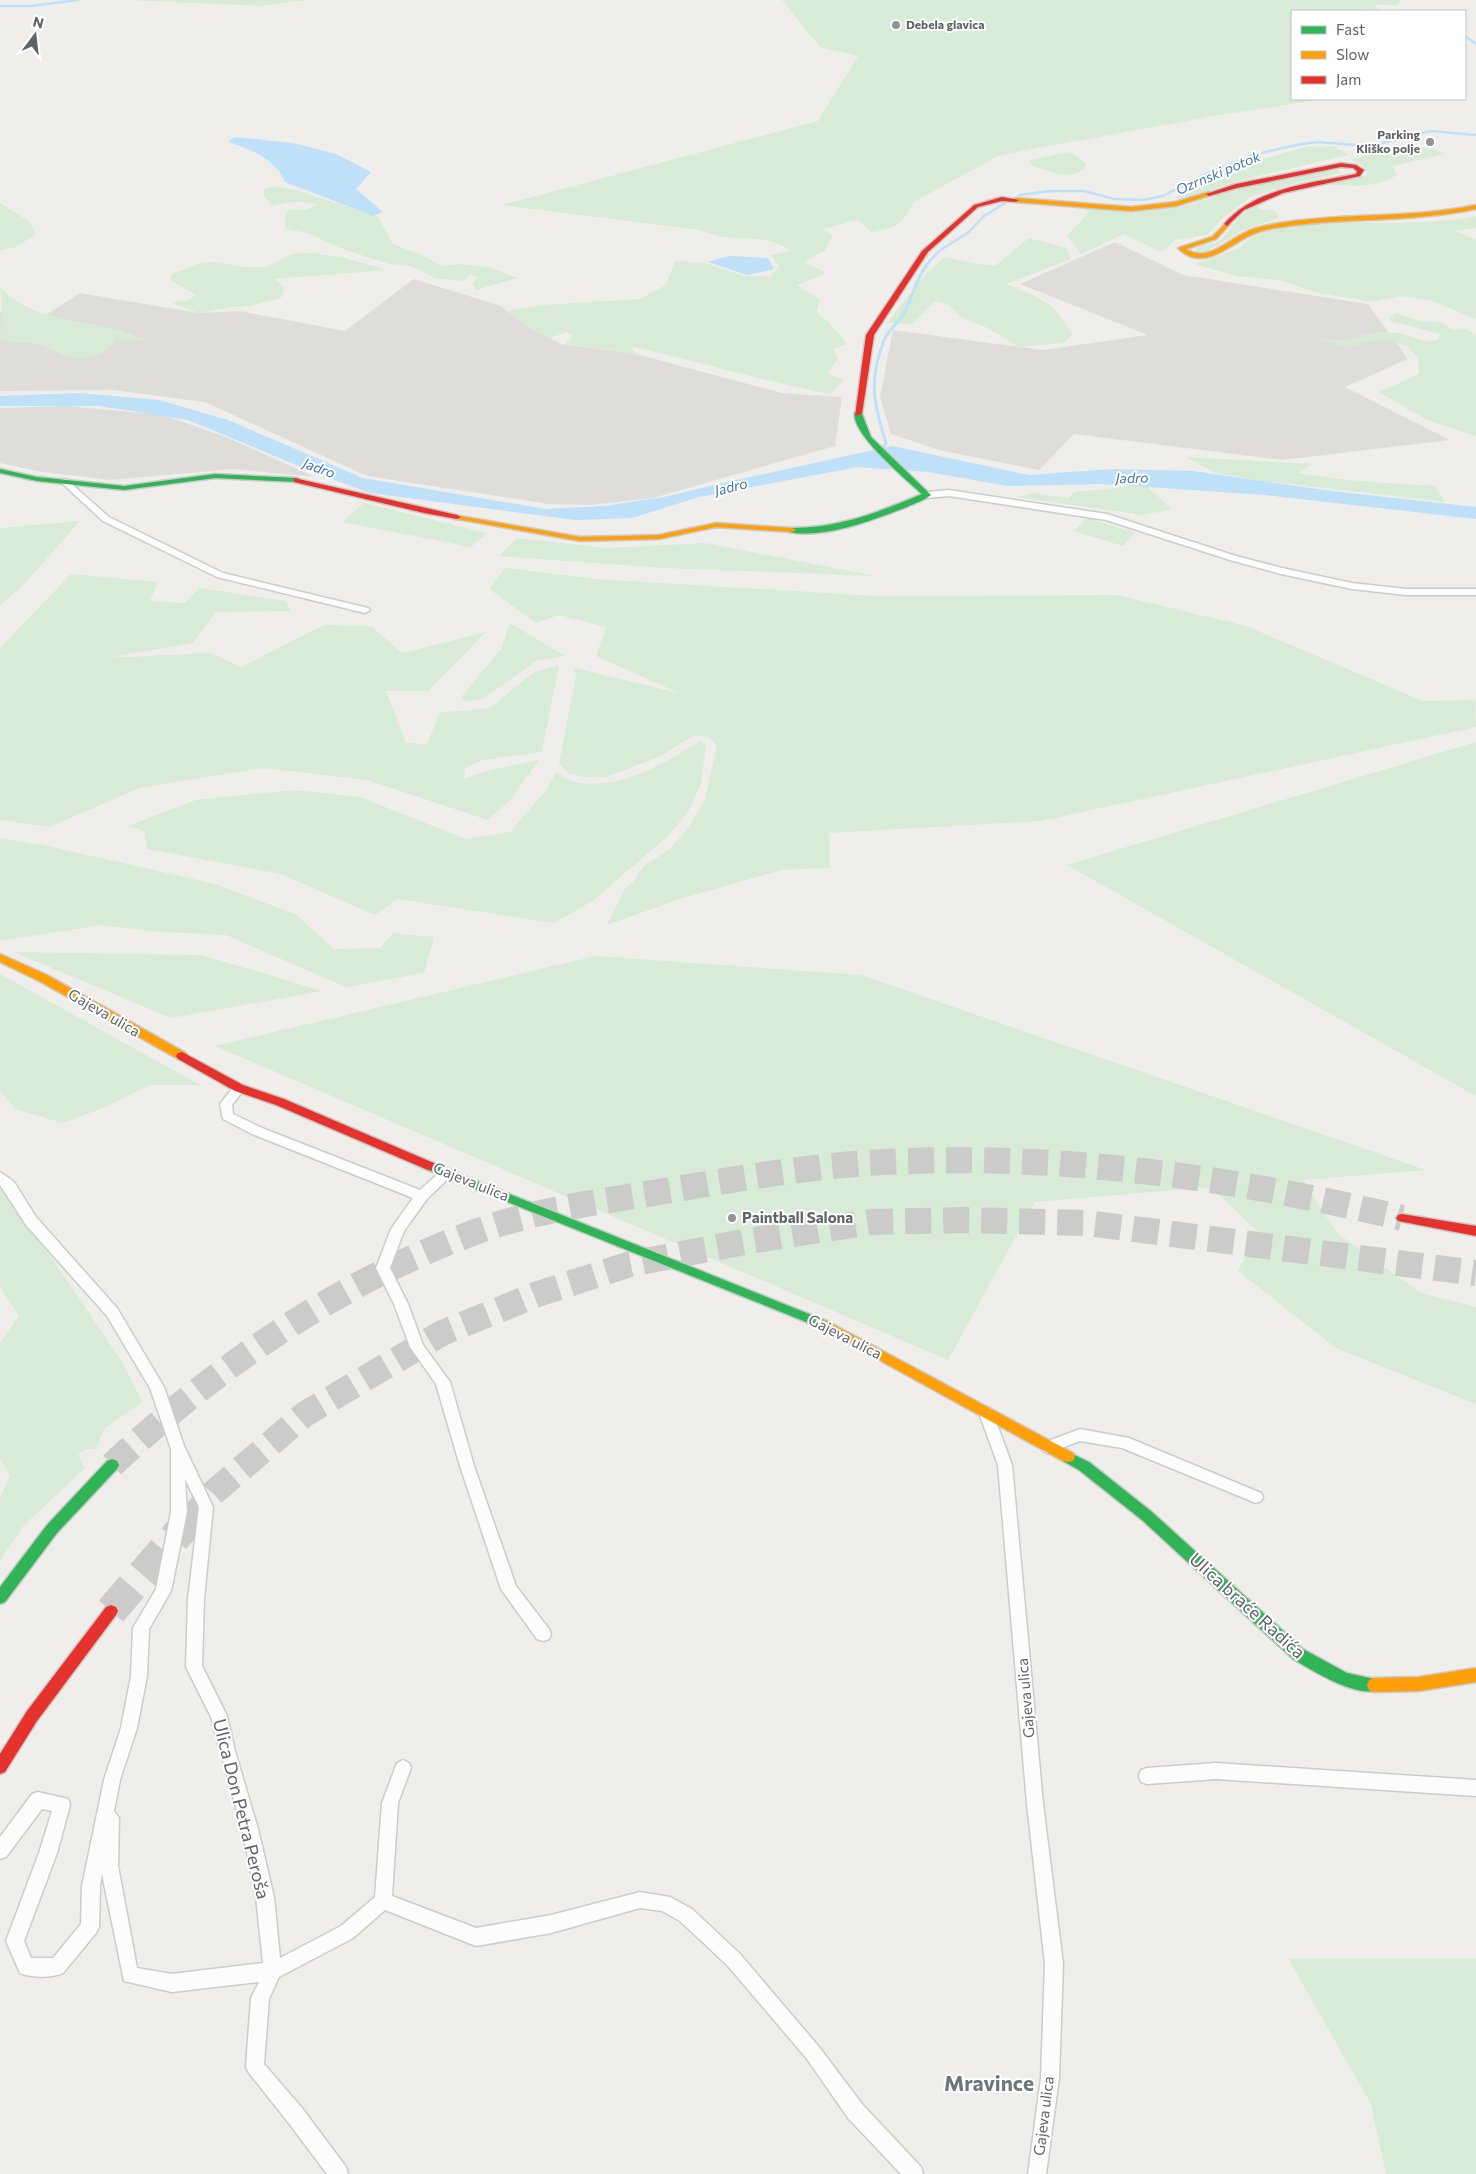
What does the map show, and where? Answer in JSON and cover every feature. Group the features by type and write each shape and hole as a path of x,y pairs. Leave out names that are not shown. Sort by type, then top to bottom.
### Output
{"main road":[{"path":"0,471 37,479 124,488 215,476 290,478 424,511 580,539 659,537 716,525 808,531 838,527 892,510 927,496 868,438 858,418 870,335 925,251 976,206 1002,199 1022,199 1131,209 1176,204 1236,186 1331,166 1354,166 1361,170 1358,175 1281,192 1242,209 1214,238 1181,248 1188,254 1200,257 1210,256 1242,236 1277,225 1323,220 1438,217 1476,207"},
{"name":"Gajeva ulica","path":"0,958 44,978 239,1088 280,1102 447,1173 815,1320 986,1413"},
{"path":"1402,1218 1476,1232"},
{"name":"Ulica braće Radića","path":"986,1413 1084,1466 1147,1516 1298,1654 1324,1670 1365,1685 1418,1684 1476,1675"},
{"path":"0,1598 52,1529 112,1465"},
{"path":"0,1767 32,1716 111,1611"}],"street":[{"path":"66,482 106,519 220,575 366,610"},
{"path":"927,496 949,493 1107,517 1233,558 1281,571 1352,586 1406,592 1476,592"},
{"path":"239,1088 226,1104 227,1116 257,1131 422,1196"},
{"path":"447,1173 422,1196 398,1228 383,1268 401,1304 416,1347 443,1382 467,1466 509,1589 543,1634"},
{"name":"Ulica Don Petra Peroša","path":"0,1177 9,1185 30,1221 112,1312 157,1387 177,1446 206,1507 196,1600 194,1668 219,1716 226,1751 250,1829 265,1896 273,1971"},
{"name":"Gajeva ulica","path":"986,1413 1005,1465 1035,1804 1054,1964 1050,2078 1037,2174"},
{"path":"1048,1447 1080,1436 1124,1442 1256,1497"},
{"path":"0,1851 38,1800 62,1805 48,1853 15,1941 26,1968 57,1967 90,1927 91,1886 112,1780 129,1728 139,1676 141,1628 163,1591 179,1512 177,1446"},
{"path":"112,1780 109,1866 130,1974 172,1983 273,1971 347,1932 383,1902 390,1802 403,1768"},
{"path":"1147,1776 1216,1771 1476,1788"},
{"path":"383,1902 476,1937 551,1924 640,1900 664,1903 686,1915 734,1960 813,2053 855,2111 914,2174"},
{"path":"273,1971 260,1998 255,2067 295,2115 339,2174"}],"shaded area":[{"path":"1115,242 1183,275 1368,304 1408,359 1345,387 1450,440 1282,460 1074,434 1039,470 939,450 891,434 880,397 893,330 1043,350 1148,335 1020,284"},
{"path":"414,279 501,306 525,325 561,344 636,354 782,393 842,397 835,446 653,498 590,505 549,504 367,476 205,402 112,390 0,391 0,312 44,316 80,293 199,313 239,311 345,331"},
{"path":"67,406 163,415 226,437 315,477 234,469 110,480 37,471 0,463 0,408"}],"green space":[{"path":"128,0 308,0 259,6"},
{"path":"782,0 1402,0 1397,5 1375,5 1379,10 1291,10 1291,100 1318,100 1214,116 1000,155 914,202 897,225 871,232 858,220 823,229 833,236 825,250 805,262 826,273 797,285 820,300 816,312 829,322 847,344 833,349 838,359 827,373 844,380 830,394 630,346 636,354 565,344 573,336 567,332 550,338 525,325 508,311 542,305 640,299 666,285 675,261 705,263 744,276 771,276 779,266 771,255 791,251 774,242 722,237 699,230 502,205 818,121 858,56 820,47"},
{"path":"1334,146 1348,155 1241,180 1178,200 1178,194 1226,170 1305,147"},
{"path":"1401,146 1429,148 1445,154 1392,166 1397,175 1381,182 1363,186 1328,184 1367,175 1362,165 1351,160"},
{"path":"1070,152 1086,163 1086,167 1080,172 1066,175 1059,174 1031,165 1030,160"},
{"path":"1336,168 1341,173 1296,183 1250,197 1225,216 1207,235 1175,240 1161,252 1124,234 1081,254 1067,236 1088,213 1084,208 1131,212 1182,207 1240,188"},
{"path":"273,186 299,191 378,217 393,244 422,255 441,266 460,264 488,267 517,278 476,290 472,284 478,277 470,275 463,281 435,278 411,266 389,264 340,248 308,233 286,229 285,218 288,210 307,209 317,204 295,202 273,206 264,197 263,190"},
{"path":"0,203 30,222 36,234 16,247 0,251"},
{"path":"1256,206 1260,209 1275,211 1279,218 1245,229 1207,251 1200,253 1195,250 1199,246 1216,243 1222,239 1240,216"},
{"path":"1476,216 1476,228 1455,231 1476,240 1476,319 1432,301 1401,296 1372,302 1319,293 1278,280 1236,276 1195,264 1240,248 1250,238 1267,231 1287,227 1333,223 1434,221"},
{"path":"1029,238 1066,248 1071,259 1006,284 1033,295 1053,307 1073,334 1063,343 1019,347 988,328 962,318 948,304 935,301 912,324 887,323 925,275 945,257 995,266"},
{"path":"310,253 341,257 388,270 274,279 284,287 281,298 250,306 199,313 172,303 188,300 196,295 170,280 172,274 199,263 214,262 245,267 266,267 292,254"},
{"path":"0,287 26,307 41,313 119,330 145,340 116,339 105,351 78,358 35,344 0,339 2,308"},
{"path":"1396,313 1420,321 1440,322 1452,330 1464,328 1476,335 1476,436 1427,420 1379,392 1419,374 1418,358 1407,346 1381,339 1348,347 1320,340 1345,340 1376,332 1400,333 1428,342 1438,340 1440,334 1391,321 1389,318"},
{"path":"1187,457 1312,464 1299,473 1346,480 1435,486 1445,502 1263,481 1215,473"},
{"path":"1145,485 1172,509 1143,515 1016,497 1032,493 1069,498 1074,492"},
{"path":"364,503 487,533 471,547 342,522"},
{"path":"1087,518 1135,533 1123,546 1074,531"},
{"path":"80,521 25,583 0,605 0,528"},
{"path":"517,538 605,548 705,543 876,576 665,568 499,556"},
{"path":"505,568 595,579 876,596 1117,595 1246,626 1423,701 1475,700 1476,727 1041,821 829,833 830,868 781,870 680,899 607,925 624,890 633,882 643,867 671,848 691,824 705,800 717,746 708,737 694,735 661,756 606,777 585,777 568,773 559,764 576,675 574,668 679,693 596,656 606,627 559,615 536,623 489,589"},
{"path":"71,574 158,582 150,601 185,603 199,588 286,601 291,611 216,612 193,643 107,658 211,653 241,667 324,625 371,626 402,653 486,632 428,691 386,691 406,743 427,744 440,712 490,708 534,672 559,665 542,752 483,760 465,768 464,779 486,771 539,760 511,799 488,820 367,780 264,768 139,788 50,827 0,820 0,648"},
{"path":"510,623 565,656 536,661 483,699 465,702 461,697 501,649"},
{"path":"700,741 706,746 701,783 689,810 670,834 594,900 554,923 398,899 375,915 281,874 147,849 144,831 128,826 196,800 293,790 360,797 466,839 510,832 547,789 556,772 566,779 589,784 623,780 655,767"},
{"path":"1476,742 1476,1096 1067,865"},
{"path":"0,838 52,847 215,884 295,914 334,949 380,948 393,933 434,937 424,973 346,987 226,935 161,932 101,925 0,941"},
{"path":"14,952 202,955 322,991 171,1018"},
{"path":"596,956 861,975 1426,1170 1303,1180 1337,1233 1421,1293 1476,1307 1476,1404 1336,1348 1238,1271 1258,1232 1211,1187 1035,1202 948,1360 215,1046"},
{"path":"0,974 200,1085 150,1085 103,1108 62,1123 16,1109 0,1091"},
{"path":"0,1185 5,1189 124,1365 142,1402 104,1429 96,1449 86,1449 78,1455 85,1468 24,1525 0,1560 0,1498 10,1475 0,1459 0,1343 19,1316 0,1287"},
{"path":"1288,1958 1476,1958 1476,2174 1386,2174 1371,2104"}],"water":[{"path":"234,137 293,143 336,154 371,172 356,189 383,212 373,216 285,182 281,174 269,161 245,148 228,142"},
{"path":"728,256 768,258 774,269 747,275 708,262"},
{"name":"Jadro","path":"78,393 159,400 228,420 363,478 546,509 605,506 669,496 892,446 1029,475 1112,469 1193,471 1331,491 1476,507 1476,519 1265,495 1103,484 1008,486 928,472 858,467 699,497 632,518 575,520 370,493 313,472 188,420 99,406 0,406 0,396"}],"waterway":[{"path":"0,6 31,6 78,0"},
{"path":"1466,37 1476,44"},
{"name":"Ozrnski potok","path":"1019,195 1051,191 1084,191 1114,199 1143,200 1163,196 1210,172 1253,155 1296,145 1317,142 1370,146 1431,131 1476,135"},
{"name":"Ozrnski potok","path":"929,262 939,251 969,232 984,216 1005,203"},
{"name":"Ozrnski potok","path":"881,452 886,443 875,403 874,378 876,366 885,338 904,313 918,279 930,261"}],"tunnel":[{"path":"112,1465 195,1393 282,1330 328,1302 375,1276 475,1232 523,1217 572,1206 803,1169 883,1162 949,1160 1014,1161 1144,1171 1274,1191 1402,1218"},
{"path":"188,1522 213,1493 305,1414 442,1333 538,1294 630,1264 749,1241 871,1222 962,1220 1087,1223 1476,1273"},
{"path":"111,1611 189,1521"}],"traffic: fast":[{"path":"792,530 810,530 844,525 878,515 927,495 868,438 858,414"},
{"path":"0,471 37,479 124,488 215,476 297,480"},
{"path":"432,1167 825,1325"},
{"path":"1068,1457 1084,1466 1147,1516 1298,1654 1345,1679 1374,1685"},
{"path":"0,1598 52,1529 112,1465"}],"traffic: slow":[{"path":"1016,200 1131,209 1176,204 1209,194"},
{"path":"1227,224 1214,238 1181,248 1189,254 1205,256 1222,249 1248,233 1274,226 1325,220 1426,215 1476,207"},
{"path":"457,517 580,539 659,537 716,525 792,530"},
{"path":"0,958 43,978 182,1056"},
{"path":"825,1325 1068,1457"},
{"path":"1374,1685 1419,1684 1476,1675"}],"traffic: jam":[{"path":"1209,194 1236,186 1341,165 1354,166 1361,170 1358,175 1281,192 1242,209 1227,224"},
{"path":"858,414 870,335 925,251 976,206 1002,199 1016,200"},
{"path":"297,480 424,511 457,517"},
{"path":"182,1056 239,1088 280,1102 432,1167"},
{"path":"1402,1218 1476,1231"},
{"path":"0,1767 32,1716 111,1611"}],"place":[{"name":"Debela glavica","path":"896,25"},
{"name":"Parking Kliško polje","path":"1430,142"},
{"name":"Paintball Salona","path":"732,1218"}],"district":[{"name":"Mravince","path":"989,2084"}]}
